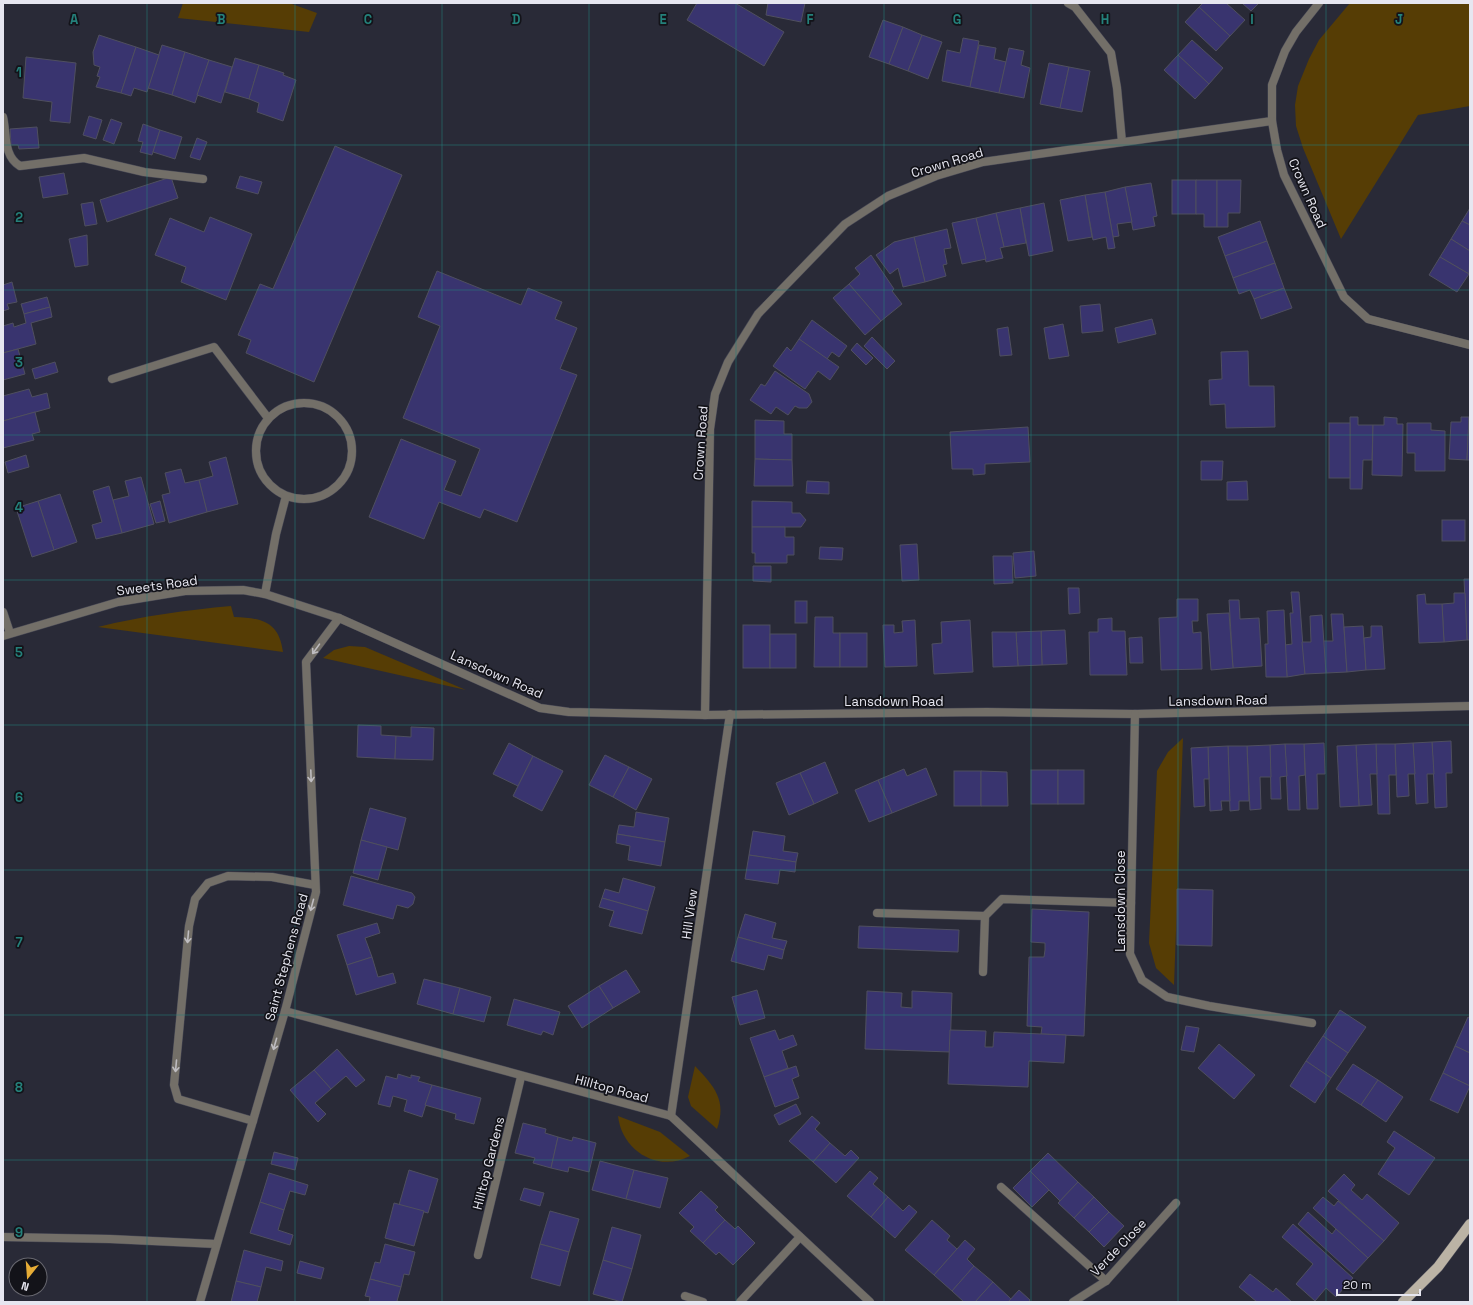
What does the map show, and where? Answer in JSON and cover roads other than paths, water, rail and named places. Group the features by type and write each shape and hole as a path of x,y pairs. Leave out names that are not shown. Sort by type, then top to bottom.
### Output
{"main road":[{"path":"1403,1302 1438,1267 1470,1224"}],"street":[{"path":"1068,3 1075,7 1111,53 1117,88 1122,142"},
{"path":"1272,121 1272,85 1277,69 1296,32 1319,3"},
{"path":"3,117 5,138 9,152 13,162 20,166 84,158 144,172 203,179"},
{"name":"Crown Road","path":"705,715 710,429 715,394 728,362 758,314 845,224 888,196 936,176 984,162 1272,121 1277,150 1284,175 1344,296 1368,320 1470,345"},
{"path":"112,379 214,347 268,418"},
{"path":"306,402 327,407 343,421 352,440 352,461 344,480 328,494 307,500 286,496 270,486 260,470 256,452 259,434 268,418 286,405 306,402"},
{"path":"265,594 276,534 286,496"},
{"name":"Sweets Road","path":"6,634 118,602 178,592 243,590 265,594 339,618"},
{"path":"3,612 6,634"},
{"name":"Lansdown Road","path":"339,618 540,708 569,712 705,715 986,712 1136,714 1470,706"},
{"name":"Saint Stephens Road","path":"200,1302 285,1011 316,892 306,662 339,618"},
{"name":"Hill View","path":"671,1116 730,714"},
{"name":"Lansdown Close","path":"1136,714 1130,954 1142,980 1167,998 1312,1023"},
{"path":"253,1121 178,1099 174,1085 189,926 195,899 208,883 228,876 272,877 315,885"},
{"path":"982,972 985,916 1002,899 1132,903"},
{"path":"877,913 985,916"},
{"name":"Hilltop Road","path":"285,1011 671,1116 870,1302"},
{"name":"Hilltop Gardens","path":"478,1256 521,1076"},
{"path":"1000,1187 1106,1281"},
{"name":"Verde Close","path":"1073,1302 1106,1281 1176,1203"},
{"path":"740,1302 800,1236"},
{"path":"3,1237 110,1239 216,1244"},
{"path":"685,1296 703,1302"}]}
